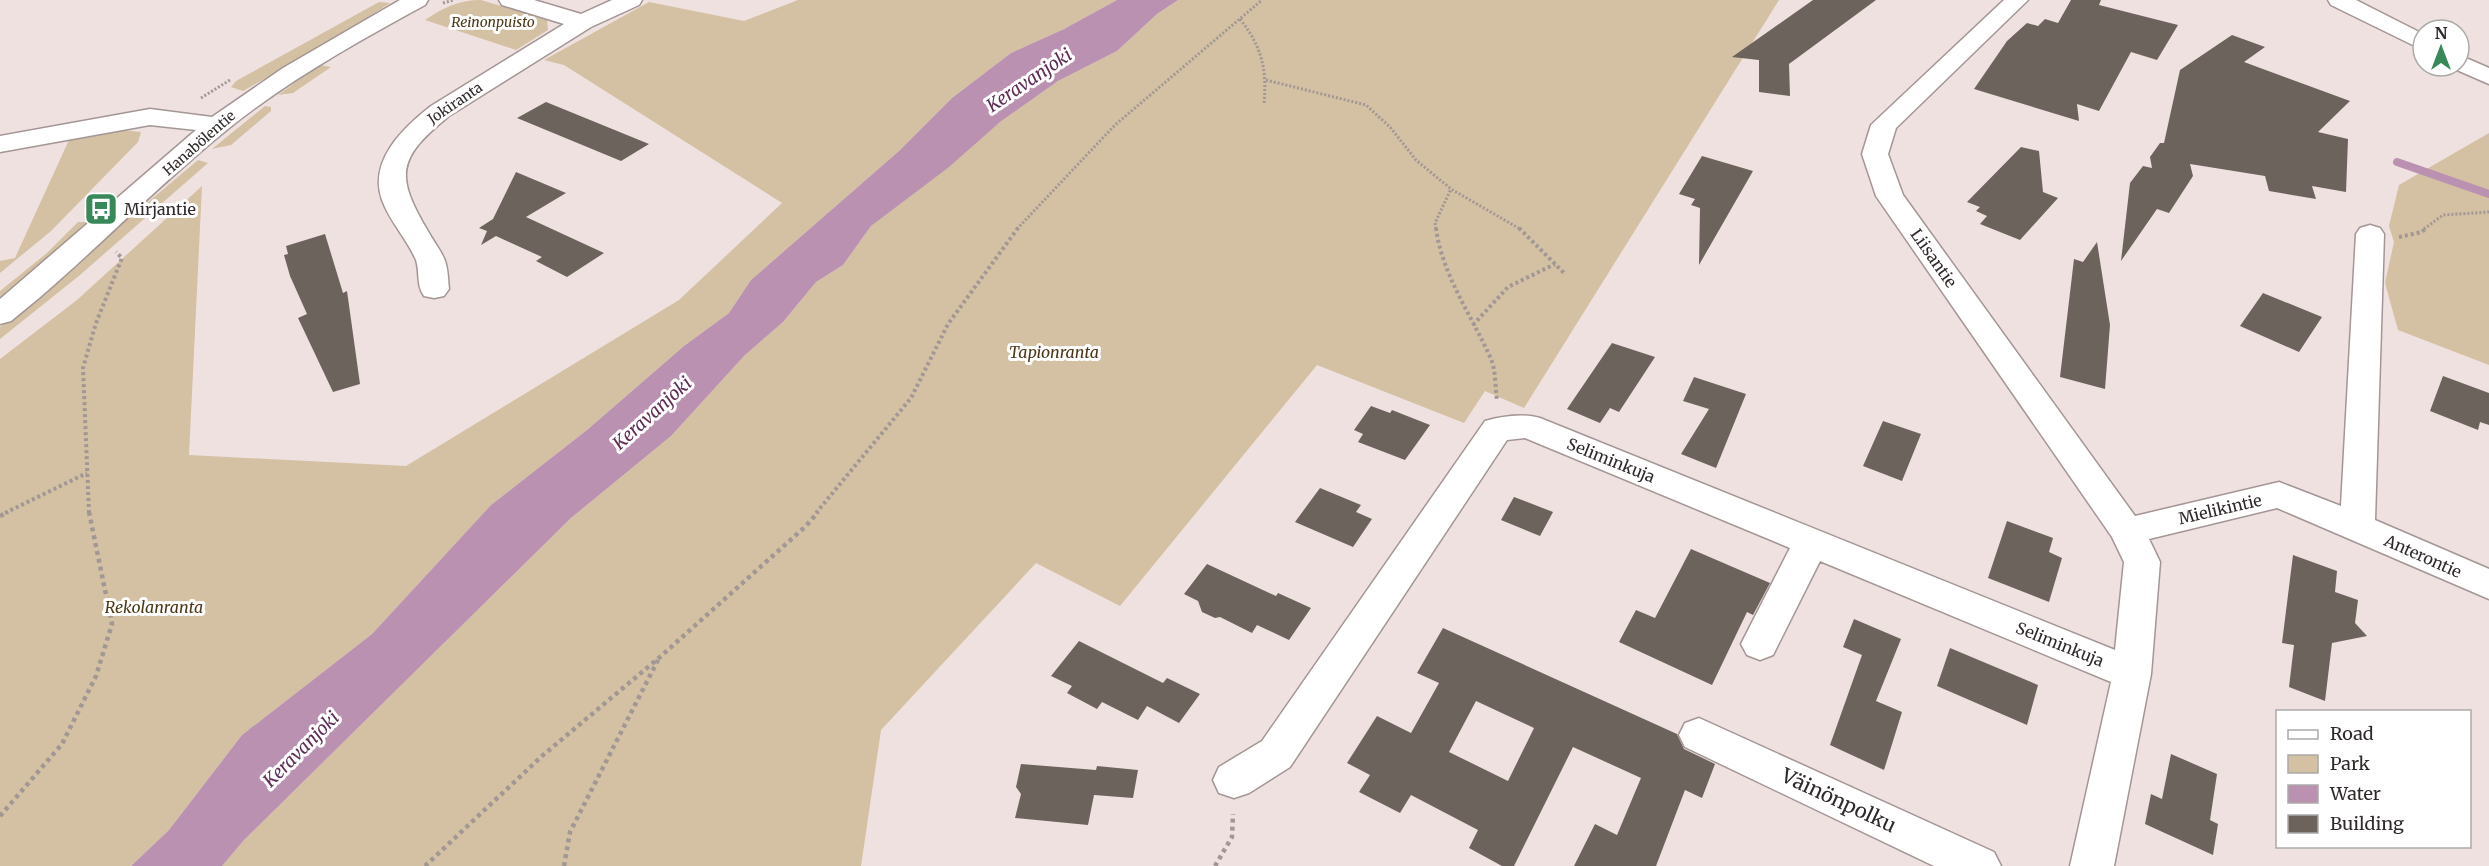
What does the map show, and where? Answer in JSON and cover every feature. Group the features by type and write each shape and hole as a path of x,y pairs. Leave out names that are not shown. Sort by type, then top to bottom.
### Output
{"street":[{"path":"510,0 582,22"},
{"name":"Jokiranta","path":"434,290 431,262 396,201 391,182 394,164 420,127 440,111 582,22 631,0"},
{"name":"Liisantie","path":"2017,0 1884,125 1875,154 1890,196 2127,531"},
{"path":"2339,0 2411,37"},
{"name":"Hanabölentie","path":"0,314 60,265 218,125 267,88 426,3"},
{"path":"2471,68 2489,77"},
{"path":"0,144 150,117 218,125"},
{"path":"2357,527 2370,234"},
{"name":"Seliminkuja","path":"1510,428 1528,426 2132,674"},
{"path":"1234,780 1276,754 1497,429 1510,428"},
{"name":"Mielikintie","path":"2127,531 2279,495 2357,527"},
{"name":"Anterontie","path":"2357,527 2489,585"},
{"path":"2092,866 2132,674 2142,562 2127,531"},
{"path":"1760,644 1811,542"},
{"name":"Väinönpolku","path":"1699,735 1979,866"}],"path":[{"path":"426,3 454,0"},
{"path":"425,866 542,756 660,657 806,526 911,398 948,324 1024,219 1115,125 1262,0"},
{"path":"1240,19 1257,39 1267,69 1264,104"},
{"path":"1266,80 1366,105 1390,127 1416,160 1451,189 1518,227 1565,274"},
{"path":"1451,189 1435,223 1438,245 1473,326 1492,361 1495,395 1510,428"},
{"path":"2370,234 2388,238 2404,237 2422,232 2432,218 2443,213 2489,212"},
{"path":"0,816 62,744 96,676 112,624 88,508 83,368 96,323 122,258 116,251 107,258"},
{"path":"1473,326 1508,287 1555,264"},
{"path":"0,516 87,473"},
{"path":"564,866 570,832 660,657"},
{"path":"1215,866 1232,837 1234,780"}],"green space":[{"name":"Reinonpuisto","path":"481,0 547,20 548,30 516,50 425,20 465,1"},
{"name":"Rekolanranta","path":"798,0 1117,0 1064,29 1011,53 952,98 899,151 751,280 729,313 684,346 587,430 491,505 372,634 242,735 169,830 131,866 0,866 0,359 77,300 202,186 189,455 406,466 679,300 782,203 564,65 544,60 649,2 744,21"},
{"name":"Tapionranta","path":"1178,0 1779,0 1524,408 1485,391 1464,423 1317,365 1120,606 1036,563 881,730 861,866 222,866 244,840 571,518 671,436 745,355 783,322 816,282 843,265 871,226 1000,122 1058,81 1117,51 1157,14"},
{"path":"379,2 390,3 338,37 243,91 231,87 236,81"},
{"path":"320,65 331,67 293,93 278,95"},
{"path":"265,106 271,107 271,111 231,145 212,149"},
{"path":"122,130 141,132 138,142 51,231 0,273 0,261 15,258 69,140"},
{"path":"2489,133 2489,365 2398,330 2385,283 2394,242 2389,226 2399,185"},
{"path":"198,160 208,163 80,275 0,339 0,327"},
{"path":"78,222 92,222 0,302 0,291 47,253"}],"water":[{"name":"Keravanjoki","path":"1117,0 1178,0 1157,14 1117,51 1058,81 1000,122 949,167 871,226 843,265 816,282 783,322 745,355 671,436 571,518 244,840 222,866 131,866 169,830 242,735 372,634 491,505 587,430 684,346 729,313 751,280 899,151 952,98 1011,53 1064,29"}],"building":[{"path":"1813,0 1876,0 1789,64 1790,96 1759,92 1759,60 1732,57"},
{"path":"2071,0 2101,0 2099,5 2178,25 2157,60 2131,52 2099,111 2077,104 2079,121 1974,89 2007,41 2027,23 2038,26 2045,19 2058,23"},
{"path":"2232,35 2265,47 2244,62 2350,101 2318,132 2348,139 2346,192 2312,186 2316,199 2269,191 2265,176 2190,164 2193,176 2169,213 2157,209 2121,261 2130,183 2143,166 2152,168 2150,157 2160,143 2164,143 2180,70"},
{"path":"546,102 649,144 621,161 517,118"},
{"path":"2021,147 2039,151 2043,192 2058,198 2020,240 1980,224 1987,216 1976,211 1980,207 1967,202"},
{"path":"1702,156 1753,171 1699,265 1700,208 1691,205 1695,199 1679,194"},
{"path":"516,172 566,193 526,217 604,253 567,277 536,261 542,257 496,236 481,245 487,231 479,228 493,219"},
{"path":"325,234 343,293 347,291 360,384 333,392 298,318 307,314 290,276 284,255 288,254 286,246"},
{"path":"2097,242 2110,325 2105,389 2060,377 2074,259 2083,262"},
{"path":"2263,293 2322,317 2299,352 2240,326"},
{"path":"1612,343 1655,357 1619,412 1610,408 1600,423 1567,409"},
{"path":"2443,376 2489,393 2489,425 2480,422 2478,430 2430,411"},
{"path":"1694,377 1746,394 1716,468 1681,454 1709,409 1683,401"},
{"path":"1371,406 1390,413 1392,410 1430,425 1405,460 1358,442 1363,434 1354,430"},
{"path":"1883,421 1921,434 1902,481 1863,466"},
{"path":"1320,488 1361,505 1356,512 1372,519 1353,547 1295,522"},
{"path":"1514,497 1553,512 1540,536 1501,520"},
{"path":"2007,521 2053,538 2049,552 2062,558 2049,602 1988,578"},
{"path":"1691,549 1770,583 1753,615 1747,612 1712,685 1619,642 1636,610 1655,618"},
{"path":"2293,555 2337,571 2335,592 2358,600 2355,623 2367,636 2332,643 2325,701 2289,687 2294,645 2282,643"},
{"path":"1207,564 1276,596 1278,593 1311,608 1289,640 1257,625 1252,633 1220,617 1215,618 1202,612 1198,601 1184,594"},
{"path":"1854,619 1901,639 1876,701 1902,712 1884,770 1830,745 1862,655 1843,647"},
{"path":"1443,628 1677,734 1684,749 1715,764 1702,798 1685,790 1656,866 1574,866 1595,824 1617,835 1641,778 1573,747 1514,866 1502,866 1469,848 1478,830 1411,795 1400,813 1359,792 1370,775 1347,763 1377,716 1411,733 1439,683 1417,673","holes":["1476,701 1534,728 1508,781 1449,752"]},
{"path":"1079,641 1163,683 1167,678 1200,694 1179,723 1147,706 1138,720 1102,702 1097,709 1067,693 1072,686 1051,676"},
{"path":"1950,648 2038,685 2027,725 1937,686"},
{"path":"2171,754 2217,774 2210,820 2218,824 2213,855 2145,824 2151,794 2162,799"},
{"path":"1021,764 1096,770 1097,766 1138,770 1133,798 1094,795 1088,825 1015,818 1021,794 1016,787"}],"waterway":[{"path":"2397,162 2489,194"}],"place":[{"name":"Mirjantie","path":"101,209"}]}
